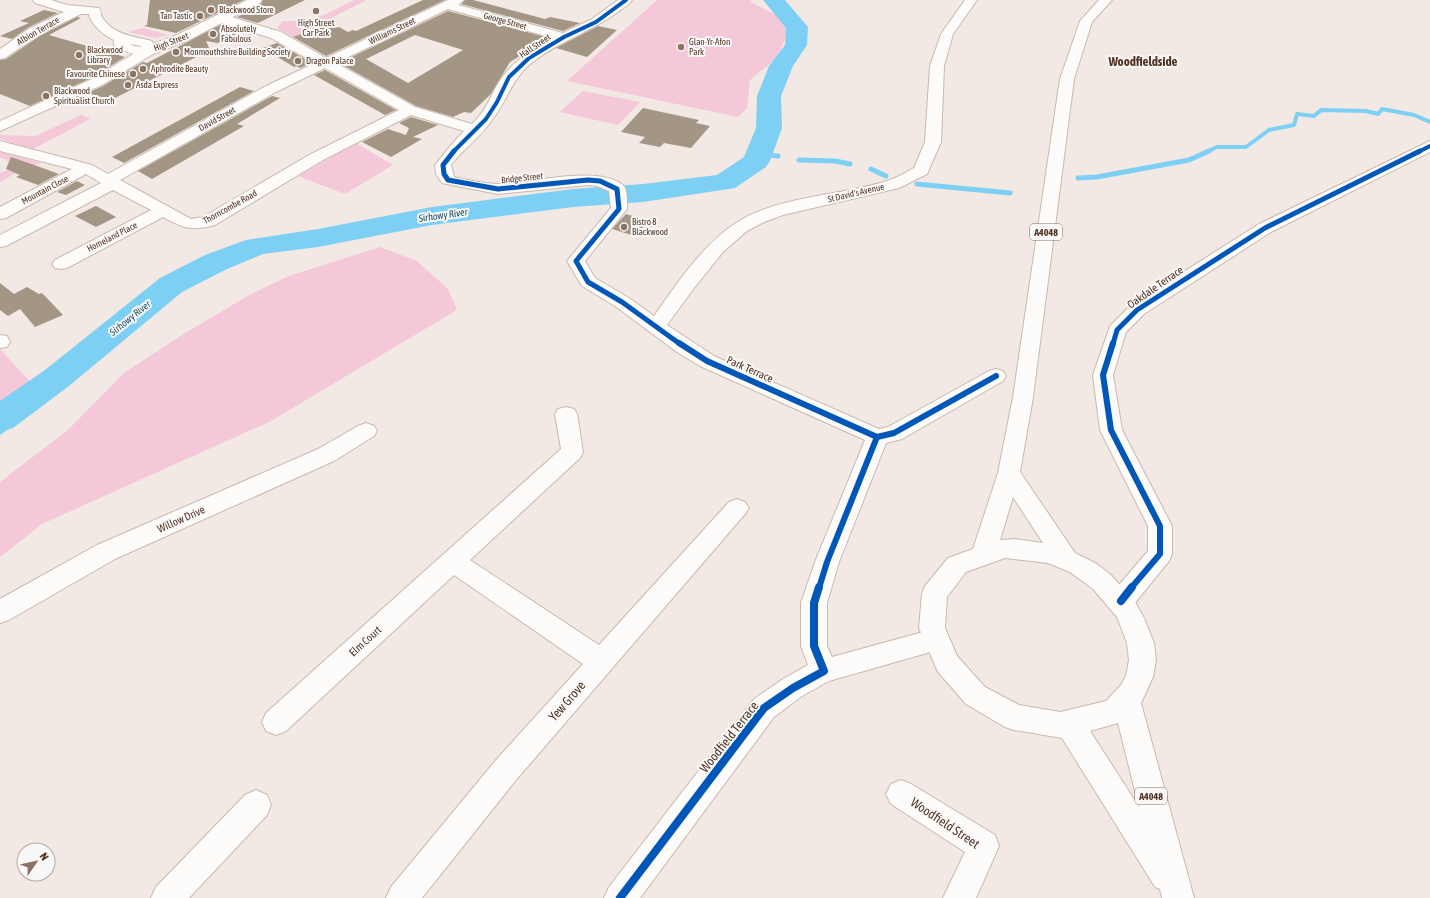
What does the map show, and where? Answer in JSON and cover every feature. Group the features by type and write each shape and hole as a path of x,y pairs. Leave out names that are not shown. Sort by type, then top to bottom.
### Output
{"street":[{"path":"39,0 77,11 95,11 95,17 111,34 121,39 119,42 131,50 148,51"},
{"name":"High Street","path":"0,127 97,82 148,51 184,37 256,0"},
{"name":"Hall Street","path":"475,129 486,119 497,102 509,77 529,58 564,37 596,22 626,0"},
{"name":"St David's Avenue","path":"656,327 684,288 717,248 741,227 758,218 778,211 893,185 921,171 933,142 935,88 939,60 947,34 970,0"},
{"name":"A4048","path":"984,552 1009,473 1023,397 1067,79 1086,21 1106,0"},
{"name":"George Street","path":"452,3 564,37"},
{"name":"Williams Street","path":"326,63 452,3"},
{"name":"Albion Terrace","path":"0,55 34,31 77,11"},
{"path":"221,18 276,35 410,110 460,126 475,129"},
{"name":"David Street","path":"0,242 111,182 271,89 326,63"},
{"name":"Thorncombe Road","path":"0,146 86,168 188,224 198,224 209,221 317,157 410,110"},
{"name":"Bridge Street","path":"475,129 457,146 443,165 444,174 448,180 459,184 498,189 588,180 600,181 617,189 619,209"},
{"name":"Oakdale Terrace","path":"1121,601 1160,554 1160,526 1111,430 1103,375 1117,330 1137,310 1265,228 1430,146"},
{"name":"Mountain Close","path":"2,213 86,168"},
{"name":"Park Terrace","path":"619,209 576,261 588,282 622,302 684,347 707,361 877,437"},
{"name":"Homeland Place","path":"61,264 164,210"},
{"name":"Mountain Close","path":"2,213 22,219"},
{"path":"824,671 814,646 814,603 827,562 877,437 894,433 996,376"},
{"name":"Elm Court","path":"276,722 572,452 566,414"},
{"name":"Willow Drive","path":"0,612 106,552 326,455 366,431"},
{"path":"1009,473 1067,560"},
{"name":"Yew Grove","path":"402,898 506,770 737,508"},
{"path":"1004,548 1025,549 1046,553 1067,560 1094,576 1121,601 1132,618 1139,635 1142,653 1140,676 1136,686 1126,700 1111,713 1092,722 1070,726 1051,726 1031,723 994,708 962,685 941,655 934,640 931,625 931,610 934,597 940,584 958,564 984,552 1004,548"},
{"path":"453,560 602,662"},
{"name":"Woodfield Terrace","path":"620,898 764,708 800,683 824,671 934,640"},
{"name":"A4048","path":"1126,700 1177,895"},
{"name":"A4048","path":"1070,726 1177,895"},
{"name":"Woodfield Street","path":"902,794 984,846 959,898"},
{"path":"167,898 256,805"}],"shaded area":[{"path":"354,0 367,0 323,22 331,24 317,29 300,41 277,28 283,21 295,21 300,23 324,15"},
{"path":"657,0 751,0 751,2 790,22 777,56 767,67 750,80 747,108 738,117 567,81"},
{"path":"143,28 169,35 155,38 128,32"},
{"path":"583,91 640,102 618,125 560,112"},
{"path":"81,115 90,119 33,149 17,145 0,138 0,135 35,136"},
{"path":"356,143 393,165 345,194 298,176"},
{"path":"0,152 41,163 23,169 0,182 0,173 16,167 5,159 0,158"},
{"path":"380,247 417,261 448,289 457,310 269,422 42,524 0,557 0,482 68,430 124,373 185,333 251,294 289,276"},
{"path":"0,349 32,384 0,404"}],"water":[{"path":"83,344 111,350 38,409 0,435 0,404 32,384"}],"building":[{"path":"150,0 244,0 176,33 144,26 147,25"},
{"path":"263,0 305,0 258,23 237,17 261,4"},
{"path":"423,0 445,0 326,56 293,37 328,25 335,28 339,27 348,32 353,30 356,31"},
{"path":"465,0 473,0 545,19 550,17 580,23 563,31 461,4"},
{"path":"44,10 58,13 29,27 12,39 0,36 29,23 20,21"},
{"path":"448,11 549,38 510,62 491,94 471,113 464,112 453,117 416,106 339,63","holes":["415,35 463,50 408,83 366,59"]},
{"path":"77,17 81,18 49,35 125,57 91,78 30,106 0,94 0,60 6,59 41,35"},
{"path":"222,24 243,31 218,43 206,41 210,50 111,100 88,93 103,86 143,62 147,63"},
{"path":"598,26 617,30 587,57 556,48"},
{"path":"277,43 312,63 300,68 296,66 294,67 263,48"},
{"path":"325,70 396,110 385,115 314,75"},
{"path":"240,87 254,91 124,163 112,157"},
{"path":"272,96 280,98 237,124 244,126 152,179 138,171"},
{"path":"643,108 699,120 696,123 710,126 691,148 664,143 660,147 639,143 645,137 621,132"},
{"path":"411,117 438,125 413,137 422,139 391,157 362,142 388,129 406,135 409,128 399,123"},
{"path":"11,157 59,174 38,185 16,177 20,175 6,169"},
{"path":"77,181 85,185 66,195 57,192"},
{"path":"96,206 116,217 96,227 75,216"},
{"path":"626,214 649,221 635,236 612,229"},
{"path":"0,283 14,294 27,287 39,294 42,293 63,315 35,327 20,309 8,316 0,310"}],"waterway":[{"name":"Sirhowy River","path":"0,419 57,378 171,285 216,262 257,246 318,238 432,216 573,198 643,193 725,182 756,161 769,128 769,96 781,66 796,45 797,27 774,0"},
{"path":"1206,152 1217,147 1246,147 1269,130 1294,125 1297,114 1314,116 1321,110 1366,111 1378,114 1382,109 1414,115 1430,122"},
{"path":"1078,178 1097,177 1189,160 1209,151"},
{"path":"759,154 778,156"},
{"path":"799,160 835,161 850,164"},
{"path":"871,169 886,176"},
{"path":"917,184 1010,193"}],"cycle path":[{"path":"626,0 596,22 564,37 529,58 509,77 497,102 486,119 457,147 443,165 444,174 448,180 498,189 588,180 600,181 617,189 619,209 576,261 588,282 622,302 684,347 707,361 877,437 894,433 996,376"},
{"path":"1121,601 1160,554 1160,526 1111,430 1103,375 1117,330 1137,310 1265,228 1430,146"},
{"path":"620,898 764,708 778,697 824,671 814,646 814,603 827,562 877,437"}],"place":[{"name":"Blackwood Store","path":"211,10"},
{"name":"High Street Car Park","path":"316,11"},
{"name":"Tan Tastic","path":"200,16"},
{"name":"Absolutely Fabulous","path":"213,34"},
{"name":"Glan-Yr-Afon Park","path":"681,47"},
{"name":"Monmouthshire Building Society","path":"176,52"},
{"name":"Blackwood Library","path":"79,55"},
{"name":"Dragon Palace","path":"298,61"},
{"name":"Aphrodite Beauty","path":"143,69"},
{"name":"Favourite Chinese","path":"133,74"},
{"name":"Asda Express","path":"128,85"},
{"name":"Blackwood Spiritualist Church","path":"46,96"},
{"name":"Bistro 8 Blackwood","path":"624,227"}],"district":[{"name":"Woodfieldside","path":"1143,61"}]}
